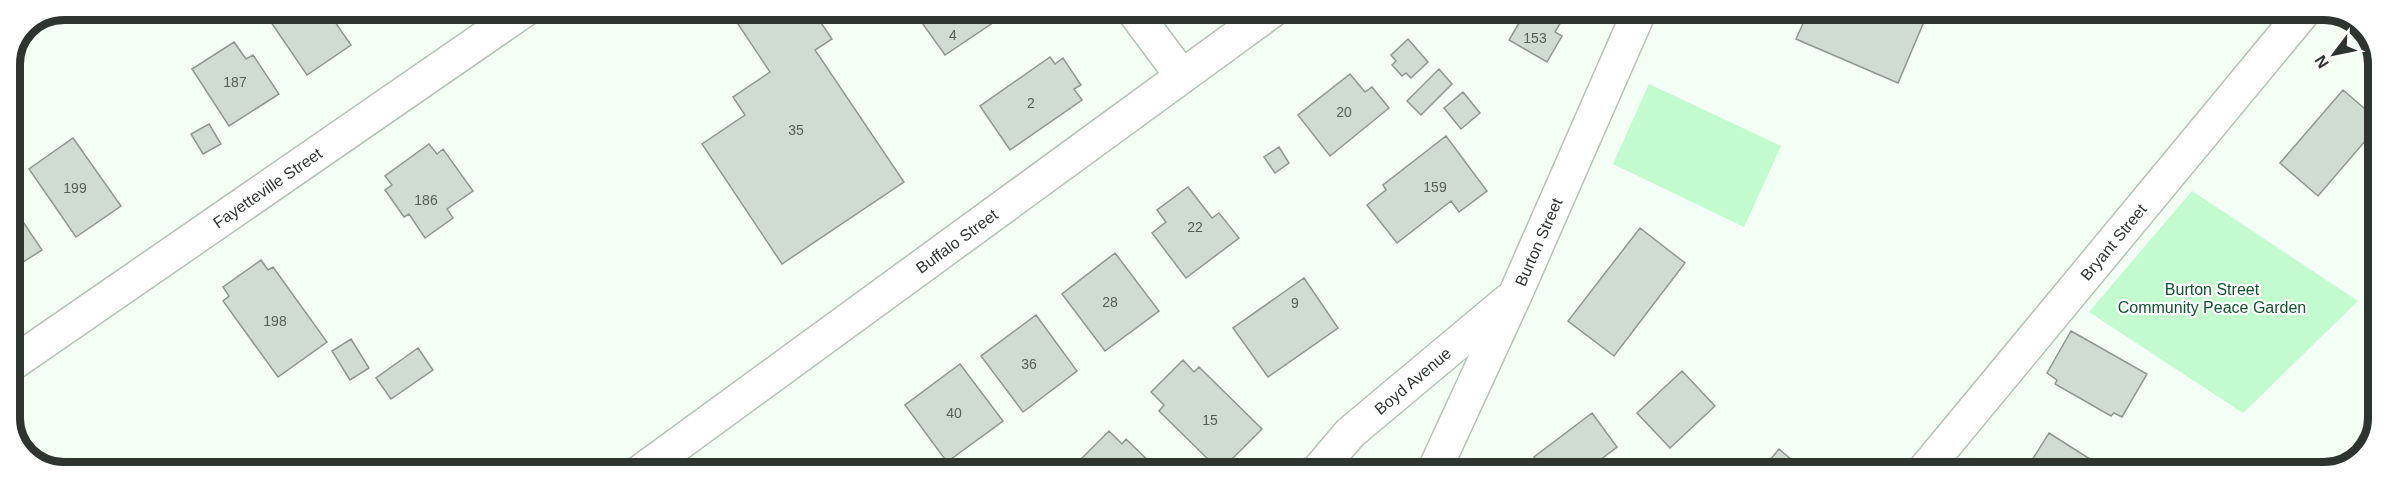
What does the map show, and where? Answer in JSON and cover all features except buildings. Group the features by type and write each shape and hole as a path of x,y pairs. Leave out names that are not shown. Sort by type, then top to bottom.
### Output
{"street":[{"name":"Fayetteville Street","path":"20,358 510,20"},
{"path":"1140,20 1182,76"},
{"name":"Buffalo Street","path":"654,462 1259,20"},
{"name":"Burton Street","path":"1438,462 1515,296 1636,20"},
{"name":"Bryant Street","path":"1931,462 2297,20"},
{"name":"Boyd Avenue","path":"1325,462 1350,433 1515,296"}],"green space":[{"path":"1649,84 1781,146 1744,227 1613,164"},
{"name":"Burton Street Community Peace Garden","path":"2192,191 2358,301 2243,413 2089,312"}]}
